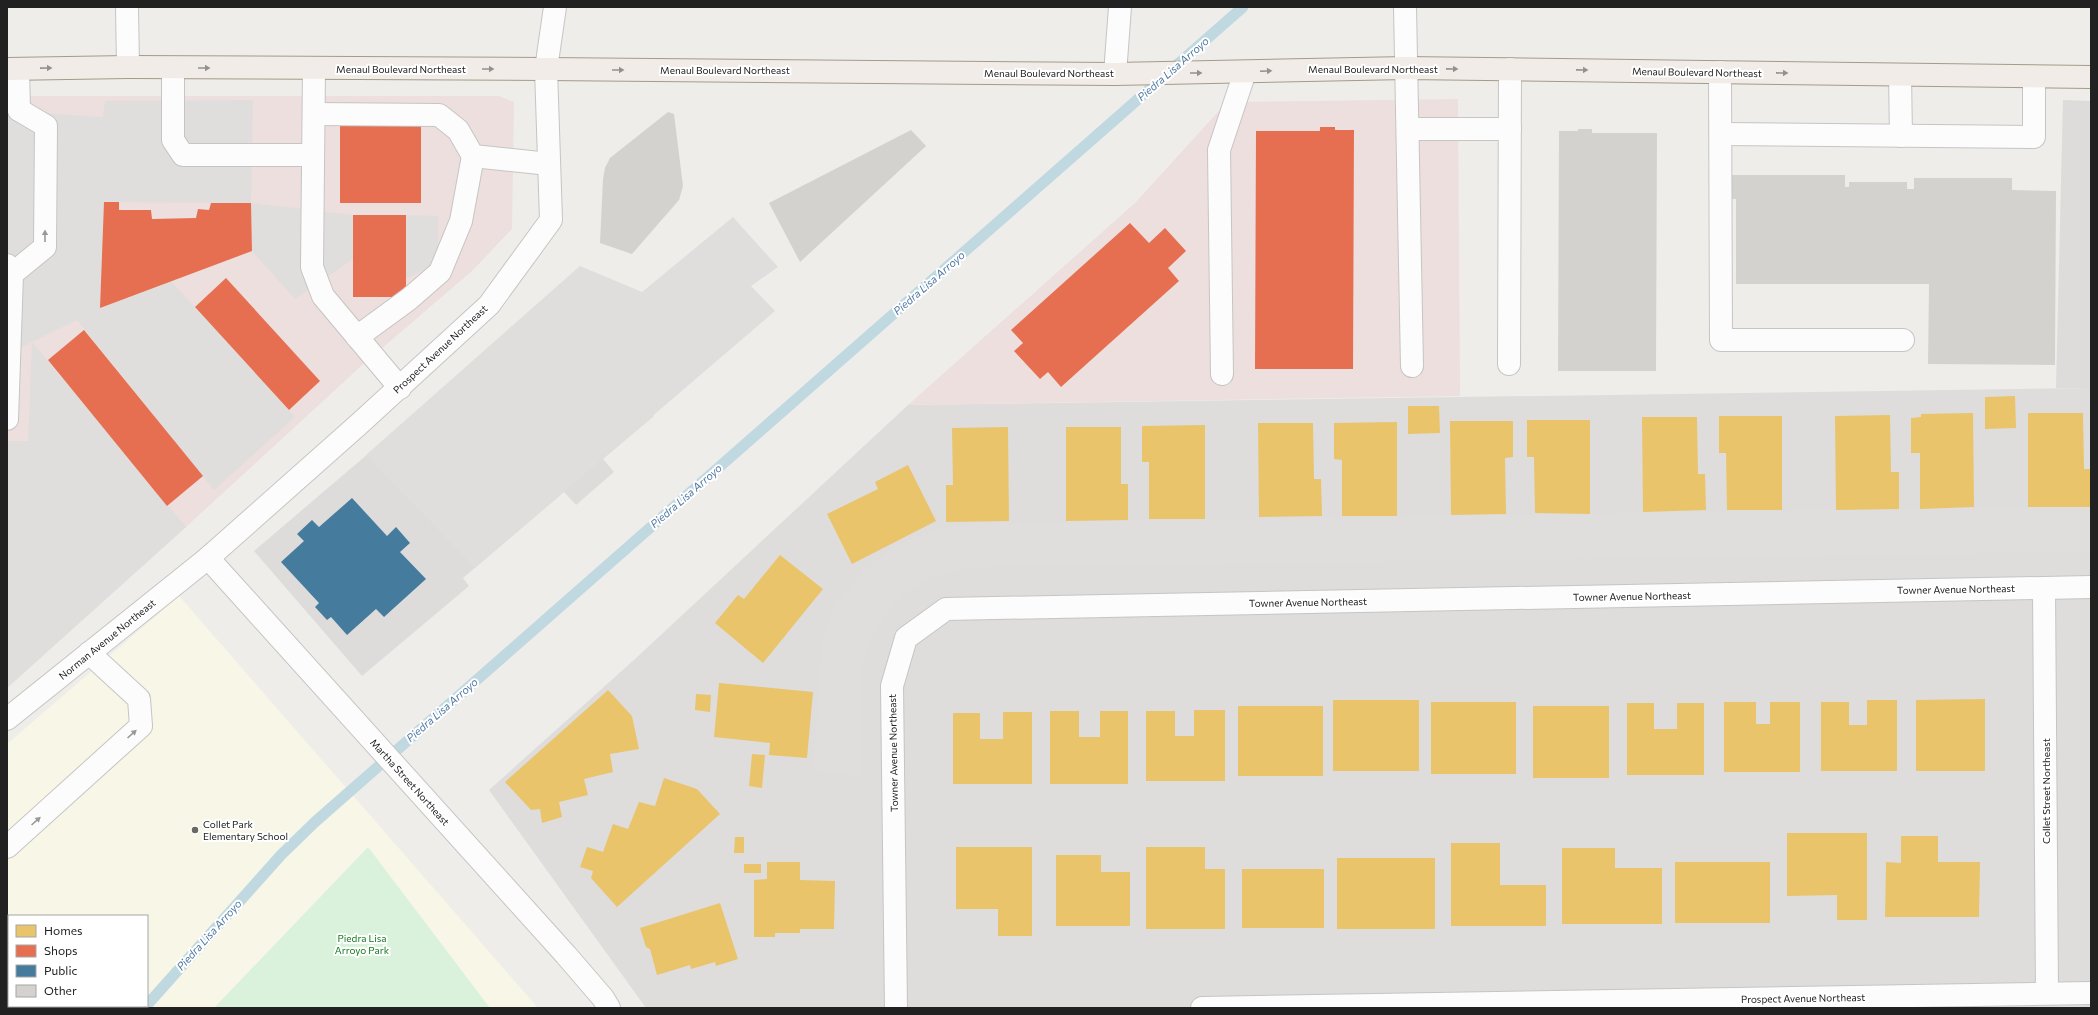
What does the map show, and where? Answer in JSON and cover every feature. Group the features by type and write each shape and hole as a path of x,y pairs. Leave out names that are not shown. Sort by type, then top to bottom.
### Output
{"main road":[{"name":"Menaul Boulevard Northeast","path":"13,69 128,67 1115,74 1406,68 2091,77"}],"street":[{"path":"127,7 128,67"},
{"name":"Prospect Avenue Northeast","path":"208,558 400,388 489,305 551,220 546,69 555,7"},
{"path":"1115,74 1120,7"},
{"path":"1405,7 1412,366"},
{"path":"173,68 173,140 183,155 313,155"},
{"path":"314,68 312,267 323,296 400,388"},
{"path":"7,419 9,269 45,247 46,126 13,114 13,69"},
{"path":"1509,364 1510,70"},
{"path":"1222,374 1219,150 1236,72"},
{"path":"1720,72 1721,340 1903,340"},
{"path":"1900,75 1901,136"},
{"path":"1721,134 2034,137 2034,76"},
{"path":"314,114 439,115 458,130 473,156 461,221 440,272 409,299 357,337"},
{"path":"1408,129 1510,129"},
{"path":"473,156 549,164"},
{"name":"Norman Avenue Northeast","path":"7,719 208,558"},
{"name":"Martha Street Northeast","path":"208,558 580,971 604,998 609,1008"},
{"name":"Towner Avenue Northeast","path":"896,1008 892,686 906,638 946,609 2091,587"},
{"name":"Collet Street Northeast","path":"2044,588 2048,993"},
{"path":"7,847 141,726 139,699 89,653"},
{"name":"Prospect Avenue Northeast","path":"1202,1008 2091,993"}],"shaded area":[{"path":"7,96 499,96 514,102 512,229 472,271 359,368 186,527 7,688"},
{"path":"1458,99 1460,396 908,405 1135,203 1227,102"},
{"path":"253,100 251,203 104,202 100,308 171,281 295,417 214,490 77,320 7,355 7,111 103,117 105,101"},
{"path":"2063,100 2091,101 2091,388 2056,388"},
{"path":"251,203 353,215 353,259 295,299 252,251"},
{"path":"406,215 438,216 438,262 406,279"},
{"path":"733,217 778,267 751,286 775,311 475,568 366,455 580,266 642,292"},
{"path":"552,297 654,416 603,459 614,472 576,505 564,492 463,578 469,586 362,676 254,551"},
{"path":"32,342 186,527 7,688 7,441 28,441"},
{"path":"2091,388 2091,1008 646,1008 489,790 635,659 908,405"},
{"path":"2091,506 2091,552 968,567 929,578 897,601 875,629 863,661 863,777 814,771 821,644 836,603 863,571 895,546 933,530 977,523"},
{"name":"Collet Park Elementary School","path":"179,596 538,1008 7,1008 7,744"}],"green space":[{"name":"Piedra Lisa Arroyo Park","path":"368,847 490,1008 214,1008"}],"building: Homes":[{"path":"2015,396 2016,428 1985,429 1985,397"},
{"path":"1408,406 1439,406 1440,433 1408,434"},
{"path":"1973,413 1974,507 1920,509 1920,453 1911,453 1911,418 1921,417 1921,414"},
{"path":"2028,413 2083,413 2084,469 2090,469 2090,507 2028,507"},
{"path":"1890,415 1891,472 1899,472 1899,509 1836,510 1835,416"},
{"path":"1719,416 1782,416 1782,510 1727,510 1726,453 1719,453"},
{"path":"1642,417 1697,417 1698,474 1705,474 1706,510 1643,512"},
{"path":"1527,420 1590,420 1590,514 1535,513 1534,457 1527,457"},
{"path":"1450,421 1513,421 1513,457 1505,458 1506,514 1451,515"},
{"path":"1397,422 1397,516 1342,516 1342,460 1334,459 1334,423"},
{"path":"1258,423 1313,423 1314,479 1321,479 1322,516 1259,517"},
{"path":"1205,425 1205,519 1149,519 1149,462 1142,462 1142,426"},
{"path":"1008,427 1009,521 946,522 946,485 953,485 952,428"},
{"path":"1066,427 1121,427 1121,484 1128,484 1128,520 1066,521"},
{"path":"908,465 936,521 852,564 827,514 878,489 875,482"},
{"path":"780,555 823,589 763,663 715,623 738,595 744,599"},
{"path":"719,683 813,692 807,758 769,755 770,743 714,737"},
{"path":"608,690 632,716 639,749 610,754 613,772 584,779 588,795 559,802 562,817 542,823 540,809 531,810 505,782"},
{"path":"696,694 711,695 710,712 695,710"},
{"path":"1985,699 1985,771 1916,771 1916,700"},
{"path":"1333,700 1419,700 1419,771 1333,771"},
{"path":"1867,700 1897,700 1897,771 1821,771 1821,702 1849,702 1849,725 1867,725"},
{"path":"1431,702 1516,702 1516,774 1431,774"},
{"path":"1724,702 1756,702 1756,724 1770,724 1770,702 1800,702 1800,772 1724,772"},
{"path":"1627,703 1654,703 1654,729 1677,729 1677,703 1704,703 1704,775 1627,775"},
{"path":"1238,706 1323,706 1323,776 1238,776"},
{"path":"1533,706 1609,706 1609,778 1533,778"},
{"path":"1194,710 1225,710 1225,781 1146,781 1146,711 1175,711 1175,736 1194,736"},
{"path":"1050,711 1079,711 1079,737 1100,737 1100,711 1128,711 1128,784 1050,784"},
{"path":"1003,712 1032,712 1032,784 953,784 953,713 980,713 980,739 1003,739"},
{"path":"752,754 765,755 762,788 749,786"},
{"path":"664,778 697,789 720,814 617,907 591,878 593,871 580,867 587,847 603,852 613,824 628,829 639,802 655,806"},
{"path":"1787,833 1867,833 1867,920 1837,920 1837,895 1787,896"},
{"path":"1901,836 1938,836 1938,862 1980,862 1979,917 1885,917 1886,862 1901,863"},
{"path":"735,837 744,837 744,853 734,853"},
{"path":"1451,843 1500,843 1500,885 1546,885 1546,926 1451,926"},
{"path":"956,847 1032,847 1032,936 998,936 998,909 956,909"},
{"path":"1146,847 1205,847 1205,869 1225,869 1225,929 1146,929"},
{"path":"1562,848 1615,848 1615,868 1662,868 1662,924 1562,924"},
{"path":"1056,855 1101,855 1101,872 1130,872 1130,926 1056,926"},
{"path":"1337,858 1435,858 1435,929 1337,929"},
{"path":"767,862 800,862 800,880 835,881 834,929 800,929 800,933 775,933 775,937 754,937 754,880 767,879"},
{"path":"1675,862 1770,862 1770,923 1675,923"},
{"path":"744,864 761,864 761,873 744,873"},
{"path":"1242,869 1324,869 1324,928 1242,928"},
{"path":"720,903 738,959 716,966 715,962 691,969 690,965 657,975 650,949 646,947 640,928"}],"building: Shops":[{"path":"340,126 421,126 421,203 340,203"},
{"path":"1320,127 1335,127 1335,130 1354,130 1353,369 1255,369 1256,131 1320,131"},
{"path":"104,202 119,202 119,210 151,210 152,219 196,218 198,209 209,210 211,203 251,203 252,251 100,308"},
{"path":"353,215 406,215 406,297 353,297"},
{"path":"1130,223 1149,243 1165,228 1186,251 1168,268 1179,281 1061,387 1048,372 1040,379 1014,351 1023,343 1011,330"},
{"path":"226,278 320,381 289,410 195,307"},
{"path":"84,330 203,476 167,506 48,360"}],"building: Public":[{"path":"352,498 387,536 396,527 410,543 400,552 426,579 384,617 376,609 347,635 331,617 327,620 315,607 319,603 281,562 304,541 297,534 312,520 319,527"}],"building: Other":[{"path":"668,112 674,114 683,186 679,200 632,254 600,243 603,179 605,168 610,158"},
{"path":"1578,129 1592,129 1592,133 1657,133 1656,371 1558,371 1559,131 1578,131"},
{"path":"911,130 926,146 800,262 769,203"},
{"path":"1724,175 1845,175 1845,187 1849,187 1849,182 1907,182 1907,189 1914,189 1914,178 2012,178 2012,190 2056,191 2055,365 1928,364 1929,284 1736,284 1736,199 1724,199"}],"waterway":[{"name":"Piedra Lisa Arroyo","path":"148,1004 281,855 315,822 1243,7"}],"place":[{"name":"Collet Park Elementary School","path":"195,830"}]}
